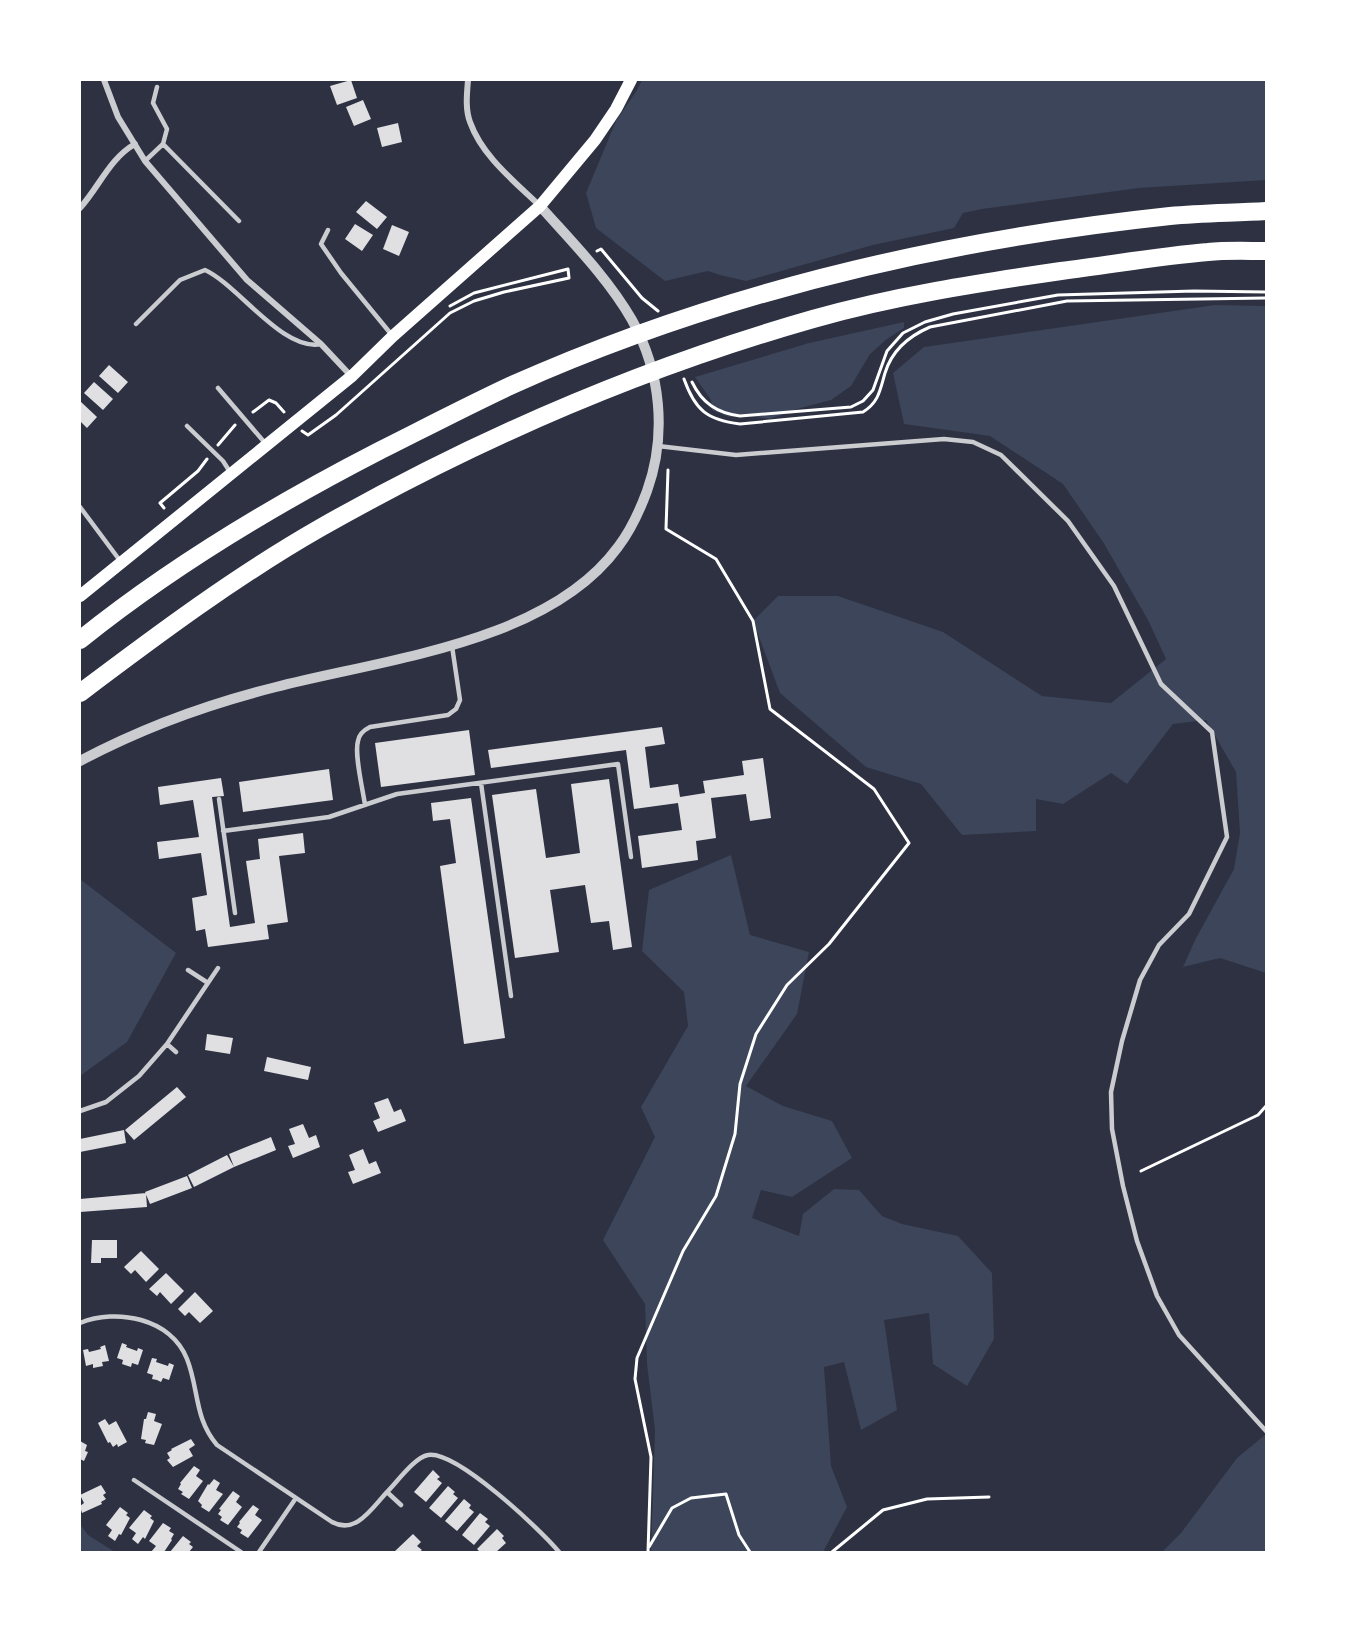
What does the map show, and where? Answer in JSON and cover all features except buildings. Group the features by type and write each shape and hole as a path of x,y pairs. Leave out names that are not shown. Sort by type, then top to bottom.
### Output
{"highway":[{"path":"80,639 179,568 273,508 448,416 513,385 680,320 765,293 846,271 938,250 1085,226 1174,216 1266,211"},
{"path":"80,693 132,653 237,580 318,529 440,465 517,428 616,385 718,348 815,318 926,292 1209,252 1266,251"}],"main road":[{"path":"80,594 352,376 393,336 540,206 595,141 616,109 631,80"}],"street":[{"path":"104,80 118,117 145,161 247,280 321,344 352,376"},
{"path":"80,761 154,726 215,704 314,677 452,645 510,625 550,606 577,588 619,547 635,519 664,447 657,392 649,360 639,335 619,300 540,206 508,176 481,144 469,121 468,80"},
{"path":"80,208 114,160 123,150 135,144"}],"lane":[{"path":"145,161 163,144 167,129 153,103 157,87"},
{"path":"163,144 239,221"},
{"path":"328,230 321,244 341,273 393,336"},
{"path":"136,324 180,280 205,270 217,276 273,327 311,346 321,344"},
{"path":"218,388 267,446"},
{"path":"187,426 223,460 231,474"},
{"path":"664,447 736,455 944,439 973,442 988,448 1015,467 1068,521 1114,586 1161,684 1212,732 1227,837 1189,914 1159,945 1140,980 1122,1041 1111,1092 1112,1130 1137,1241 1157,1296 1179,1335 1266,1431"},
{"path":"80,507 121,562"},
{"path":"365,805 357,750 358,738 370,727 443,716 456,710 460,700 452,645"},
{"path":"223,831 328,817 397,794 618,764 631,857"},
{"path":"481,783 511,996"},
{"path":"219,799 235,913"},
{"path":"80,1111 106,1102 139,1076 167,1044 218,968"},
{"path":"188,970 208,983"},
{"path":"167,1044 176,1052"},
{"path":"80,1323 102,1317 117,1316 145,1321 170,1336 180,1346 188,1360 200,1417 212,1439 223,1450 332,1522 344,1527 357,1523 419,1459 429,1455 440,1456 502,1497 539,1530 559,1552"},
{"path":"134,1480 241,1552"},
{"path":"387,1492 401,1504"},
{"path":"260,1552 296,1498"}],"path":[{"path":"596,252 601,249 642,298 660,315"},
{"path":"301,430 308,435 336,415 450,313 474,301 569,276 568,269 474,293 447,307"},
{"path":"692,382 705,402 727,414 740,416 851,407 863,401 873,390 887,351 903,333 925,322 953,314 1058,295 1194,291 1266,292"},
{"path":"682,375 697,406 720,422 740,424 863,412 873,406 880,393 885,372 897,351 912,335 930,327 1066,301 1266,298"},
{"path":"648,1551 651,1457 635,1379 637,1358 683,1251 716,1197 735,1134 740,1084 756,1034 787,984 829,944 909,843 874,789 770,709 753,621 716,559 666,529 664,447"},
{"path":"160,503 164,508"},
{"path":"1141,1171 1258,1115 1266,1106"},
{"path":"648,1551 672,1508 691,1498 726,1494 739,1535 750,1552"},
{"path":"832,1552 884,1510 927,1499 989,1497"}],"shaded area":[{"path":"642,80 1266,80 1266,180 1139,188 982,209 963,213 954,228 873,245 746,281 708,271 665,281 596,228 586,193 616,121"},
{"path":"1215,305 1266,306 1266,973 1220,958 1183,967 1195,940 1234,869 1240,833 1236,772 1206,720 1173,724 1127,784 1111,773 1063,804 1036,799 1036,831 962,835 921,784 866,767 780,693 753,621 778,596 838,596 943,632 1042,696 1111,703 1166,659 1148,620 1103,542 1063,484 990,436 904,424 893,373 924,347"},
{"path":"904,322 904,328 870,354 851,386 831,400 770,419 741,415 729,417 712,410 711,400 695,377 809,343"},
{"path":"731,855 750,935 809,952 797,1014 746,1086 783,1106 832,1121 852,1158 792,1197 761,1190 752,1218 799,1236 803,1214 834,1189 859,1190 882,1216 902,1224 958,1236 992,1273 994,1339 967,1386 933,1364 929,1313 884,1320 897,1410 861,1430 844,1362 824,1367 831,1466 847,1507 823,1552 651,1552 655,1430 647,1364 645,1304 603,1240 655,1137 641,1107 688,1026 684,992 642,951 649,890"},
{"path":"80,879 176,953 127,1042 80,1076"},
{"path":"1266,1434 1266,1552 1162,1552 1181,1533 1237,1458"},
{"path":"80,1524 88,1535 115,1552 80,1552"}]}
